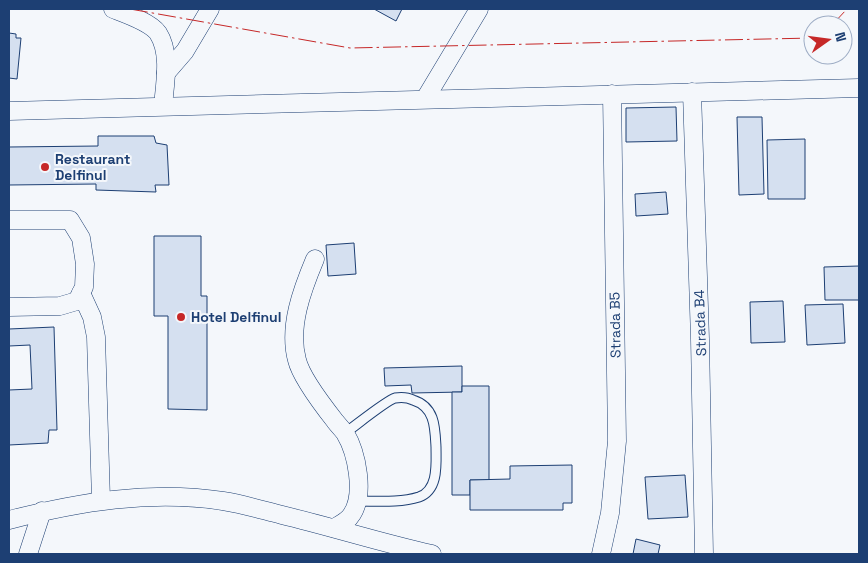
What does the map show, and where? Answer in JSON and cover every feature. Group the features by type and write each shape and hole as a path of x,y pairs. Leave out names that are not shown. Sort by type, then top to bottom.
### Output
{"street":[{"path":"113,9 139,20 157,32 165,51 164,106"},
{"path":"166,73 195,36 210,9"},
{"path":"425,99 479,9"},
{"path":"9,111 859,88"},
{"name":"Strada B4","path":"692,92 700,339 704,554"},
{"name":"Strada B5","path":"601,554 610,513 617,441 612,94"},
{"path":"9,220 70,220 81,238 85,264 84,287 77,301 60,306 9,307"},
{"path":"315,259 304,284 297,313 294,337 297,360 302,374 334,420 345,432 352,448 360,487 358,501 352,514 334,528"},
{"path":"80,293 92,317 96,337 101,500"},
{"path":"9,520 42,511 101,500 171,496 200,498 250,506 391,545 432,554"},
{"path":"28,554 42,511"}],"lane":[{"path":"345,432 393,398 406,397 423,403 432,415 435,428 436,471 431,487 420,497 393,501 358,501"}],"building":[{"path":"374,9 402,9 396,21"},
{"path":"9,33 16,34 16,38 21,38 17,79 9,78"},
{"path":"676,107 677,141 626,142 626,108"},
{"path":"737,117 762,117 764,194 739,195"},
{"path":"98,136 154,136 156,143 167,145 169,185 155,185 156,192 96,190 96,184 9,185 9,147 98,146"},
{"path":"805,139 805,199 768,199 767,140"},
{"path":"666,192 668,214 636,216 635,194"},
{"name":"Hotel Delfinul","path":"154,236 201,236 201,296 207,296 207,410 168,409 168,316 154,316"},
{"path":"354,243 356,274 328,276 326,245"},
{"path":"859,266 859,300 825,300 824,267"},
{"path":"783,301 785,342 751,343 750,302"},
{"path":"843,304 845,343 807,345 805,305"},
{"path":"54,327 57,430 49,430 48,443 9,445 9,390 32,389 30,345 9,346 9,329"},
{"path":"462,366 462,392 412,393 411,385 385,386 384,368"},
{"path":"462,386 489,386 489,480 470,480 470,495 452,495 452,392 462,392"},
{"path":"572,465 572,503 563,503 563,510 470,510 470,480 510,479 510,466"},
{"path":"685,475 688,517 648,519 645,477"},
{"path":"636,539 660,545 658,554 633,554"}],"power":[{"path":"130,9 350,48 803,38"},
{"path":"841,15 847,9"}],"place":[{"name":"Restaurant Delfinul","path":"45,167"},
{"name":"Hotel Delfinul","path":"181,317"}]}
